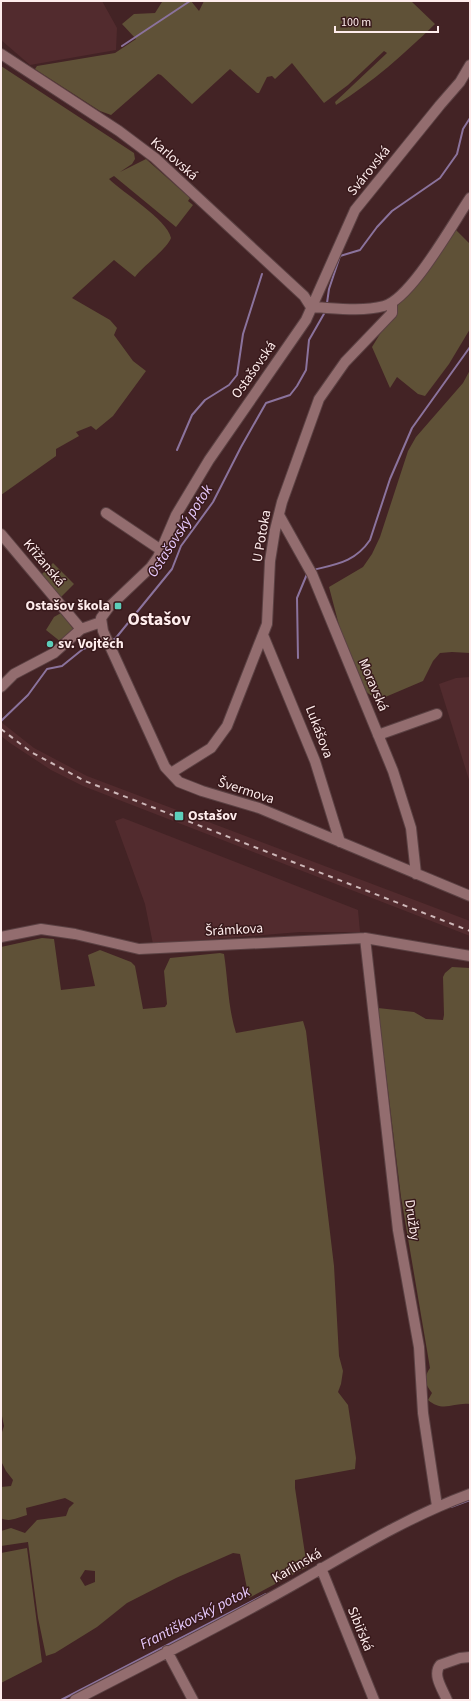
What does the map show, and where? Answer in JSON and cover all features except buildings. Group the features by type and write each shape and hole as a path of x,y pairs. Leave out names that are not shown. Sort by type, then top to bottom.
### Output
{"street":[{"name":"Karlovská","path":"1,54 119,131 155,158 304,296 311,307"},
{"name":"Svárovská","path":"311,307 355,210 460,82 470,65"},
{"path":"311,307 372,309 392,303 413,283 470,198"},
{"name":"U Potoka","path":"171,773 211,748 227,726 267,624 270,561 279,515 319,399 345,362 392,312 392,303"},
{"name":"Ostašovská","path":"101,622 103,614 151,567 161,550 176,515 206,466 306,320 311,307"},
{"path":"106,513 161,550"},
{"name":"Moravská","path":"279,515 312,574 401,792 411,828 416,874"},
{"name":"Křižanská","path":"1,534 81,629"},
{"path":"1,687 14,674 54,653 81,629 101,622"},
{"name":"Švermova","path":"101,622 108,642 153,742 165,766 179,782 196,789 259,808 470,896"},
{"name":"Lukášova","path":"263,635 315,761 340,842"},
{"path":"378,735 437,714"},
{"name":"Šrámkova","path":"1,937 40,929 75,934 139,949 365,938 470,956"},
{"name":"Družby","path":"365,938 398,1230 419,1347 423,1413 437,1506"},
{"name":"Karlinská","path":"75,1700 292,1586 372,1539 437,1506 470,1494"},
{"name":"Sibiřská","path":"321,1568 374,1700"},
{"path":"167,1651 193,1700"},
{"path":"447,1700 437,1676 438,1667 460,1658 470,1657"}],"shaded area":[{"path":"1,1 102,1 117,28 116,50 30,65 1,40"},
{"path":"161,1 191,1 199,11 204,1 411,1 435,24 388,67 363,87 336,105 335,102 387,53 384,51 348,85 324,103 292,63 275,79 272,76 267,77 259,93 257,93 230,69 192,104 161,75 158,74 111,115 100,111 35,69 37,66 115,53 136,39 122,24 134,14 155,13 162,2"},
{"path":"1,66 134,153 135,159 132,164 120,172 146,159 190,198 188,201 193,205 176,227 114,176 109,179 162,223 171,238 165,247 135,277 114,260 72,298 110,320 117,328 114,335 133,361 146,371 113,416 96,430 91,426 76,432 79,436 56,449 56,456 1,495"},
{"path":"456,230 470,244 470,329 449,364 425,396 418,394 397,377 390,388 372,347 397,306 413,290"},
{"path":"470,370 470,653 440,653 433,661 423,681 383,698 375,697 370,695 364,689 341,633 329,587 363,567 372,554 380,537 408,451 416,437 463,383"},
{"path":"53,563 74,584 61,597 40,576"},
{"path":"61,613 74,630 61,642 46,630 54,617"},
{"path":"470,677 470,783 439,684 456,678"},
{"path":"1,722 34,748 87,776 470,921 470,936 83,786 51,770 1,736"},
{"path":"123,818 358,910 360,932 300,932 153,944 145,904 115,821"},
{"path":"42,938 54,939 61,990 95,986 88,955 100,950 131,962 135,966 143,1009 165,1007 167,1004 164,971 170,958 220,953 224,954 230,1004 236,1033 303,1021 306,1031 334,1266 339,1356 343,1371 338,1392 348,1405 356,1458 355,1469 295,1480 307,1567 249,1598 240,1554 233,1553 176,1578 127,1603 97,1627 55,1653 46,1656 38,1618 28,1542 1,1546 1,1531 11,1528 25,1533 37,1520 66,1516 69,1508 74,1503 65,1498 26,1508 27,1515 11,1520 1,1518 1,1487 11,1486 13,1480 1,1461 1,1435 4,1426 1,1411 1,947","holes":["85,1570 95,1571 95,1582 85,1586 80,1578"]},
{"path":"452,967 470,968 470,1404 439,1406 428,1400 432,1393 426,1384 426,1375 430,1368 401,1197 378,1008 414,1012 426,1019 443,1020 443,977"},
{"path":"27,1548 42,1662 1,1683 1,1553"}],"waterway":[{"path":"122,46 190,1"},
{"name":"Ostašovský potok","path":"327,303 329,289 340,256 360,250 377,227 392,211 440,178 457,154 463,129 470,118"},
{"path":"177,450 192,415 205,400 229,385 237,375 243,334 262,274"},
{"name":"Ostašovský potok","path":"111,640 115,639 172,569 181,546 213,502 241,447 266,403 290,395 297,386 306,370 309,340 325,312"},
{"path":"313,570 338,564 352,558 370,540 390,479 412,428 470,347"},
{"path":"298,658 297,598 307,574"},
{"name":"Ostašovský potok","path":"1,721 28,695 47,669 62,666 83,649 104,642"},
{"name":"Františkovský potok","path":"451,1507 470,1500"},
{"name":"Františkovský potok","path":"61,1700 266,1594"}],"railway":[{"path":"1,729 31,752 85,781 470,931"}],"place":[{"name":"Ostašov škola","path":"118,606"},
{"name":"sv. Vojtěch","path":"50,644"},
{"name":"Ostašov","path":"179,816"}],"district":[{"name":"Ostašov","path":"159,619"}]}
